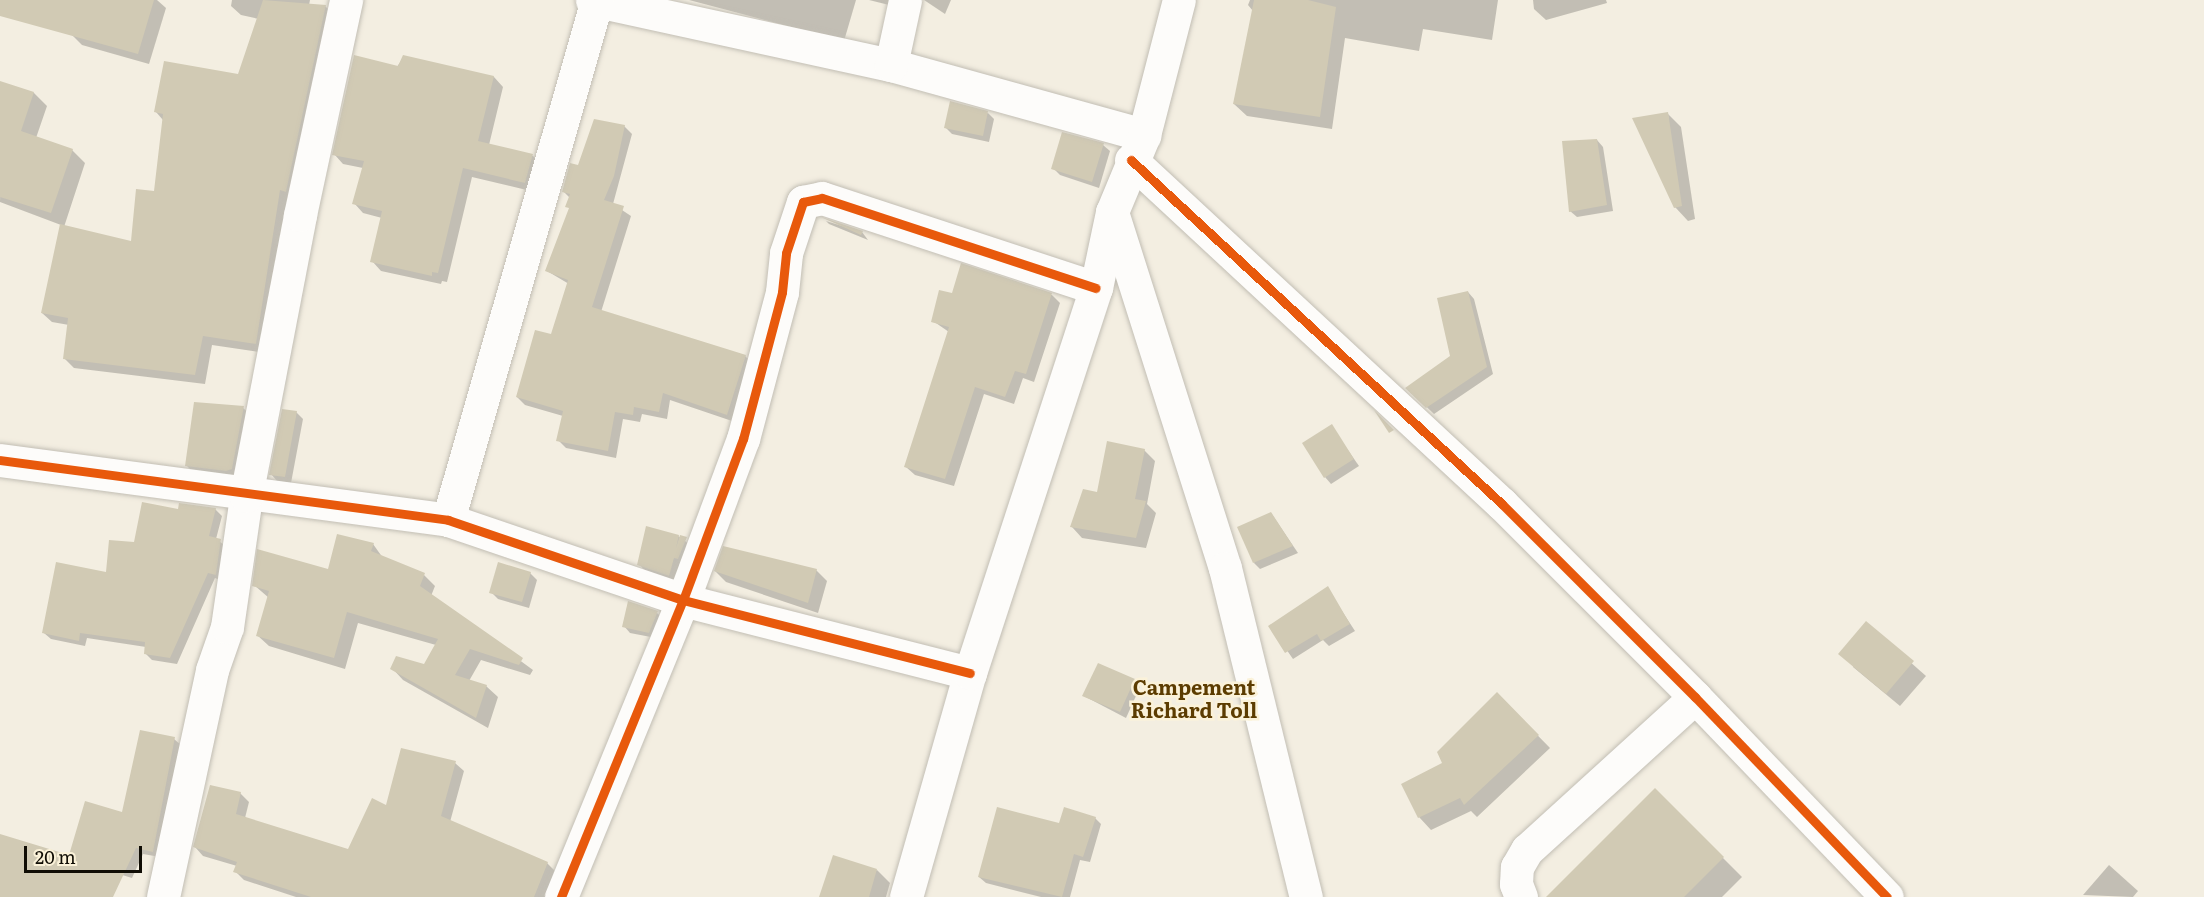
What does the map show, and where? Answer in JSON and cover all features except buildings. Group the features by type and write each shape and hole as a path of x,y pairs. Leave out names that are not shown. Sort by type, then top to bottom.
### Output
{"street":[{"path":"163,897 212,670 227,627 246,496 300,215 346,0"},
{"path":"592,0 891,65 1137,148 1502,504 1695,697 1887,897"},
{"path":"448,520 596,0"},
{"path":"891,65 905,0"},
{"path":"906,897 970,673 1096,288 1112,212 1137,148 1179,0"},
{"path":"561,897 683,600 743,439 782,292 786,253 803,202 822,198 1096,288"},
{"path":"1112,212 1225,568 1306,897"},
{"path":"0,460 246,496 448,520 683,600 970,673"},
{"path":"1521,897 1516,884 1517,867 1527,850 1695,697"}],"cycle path":[{"path":"1131,160 1502,504 1695,697 1887,897"},
{"path":"561,897 683,600 743,439 782,292 786,253 803,202 822,198 1096,288"},
{"path":"0,460 448,520 683,600 970,673"}],"district":[{"name":"Campement Richard Toll","path":"1194,698"}]}
